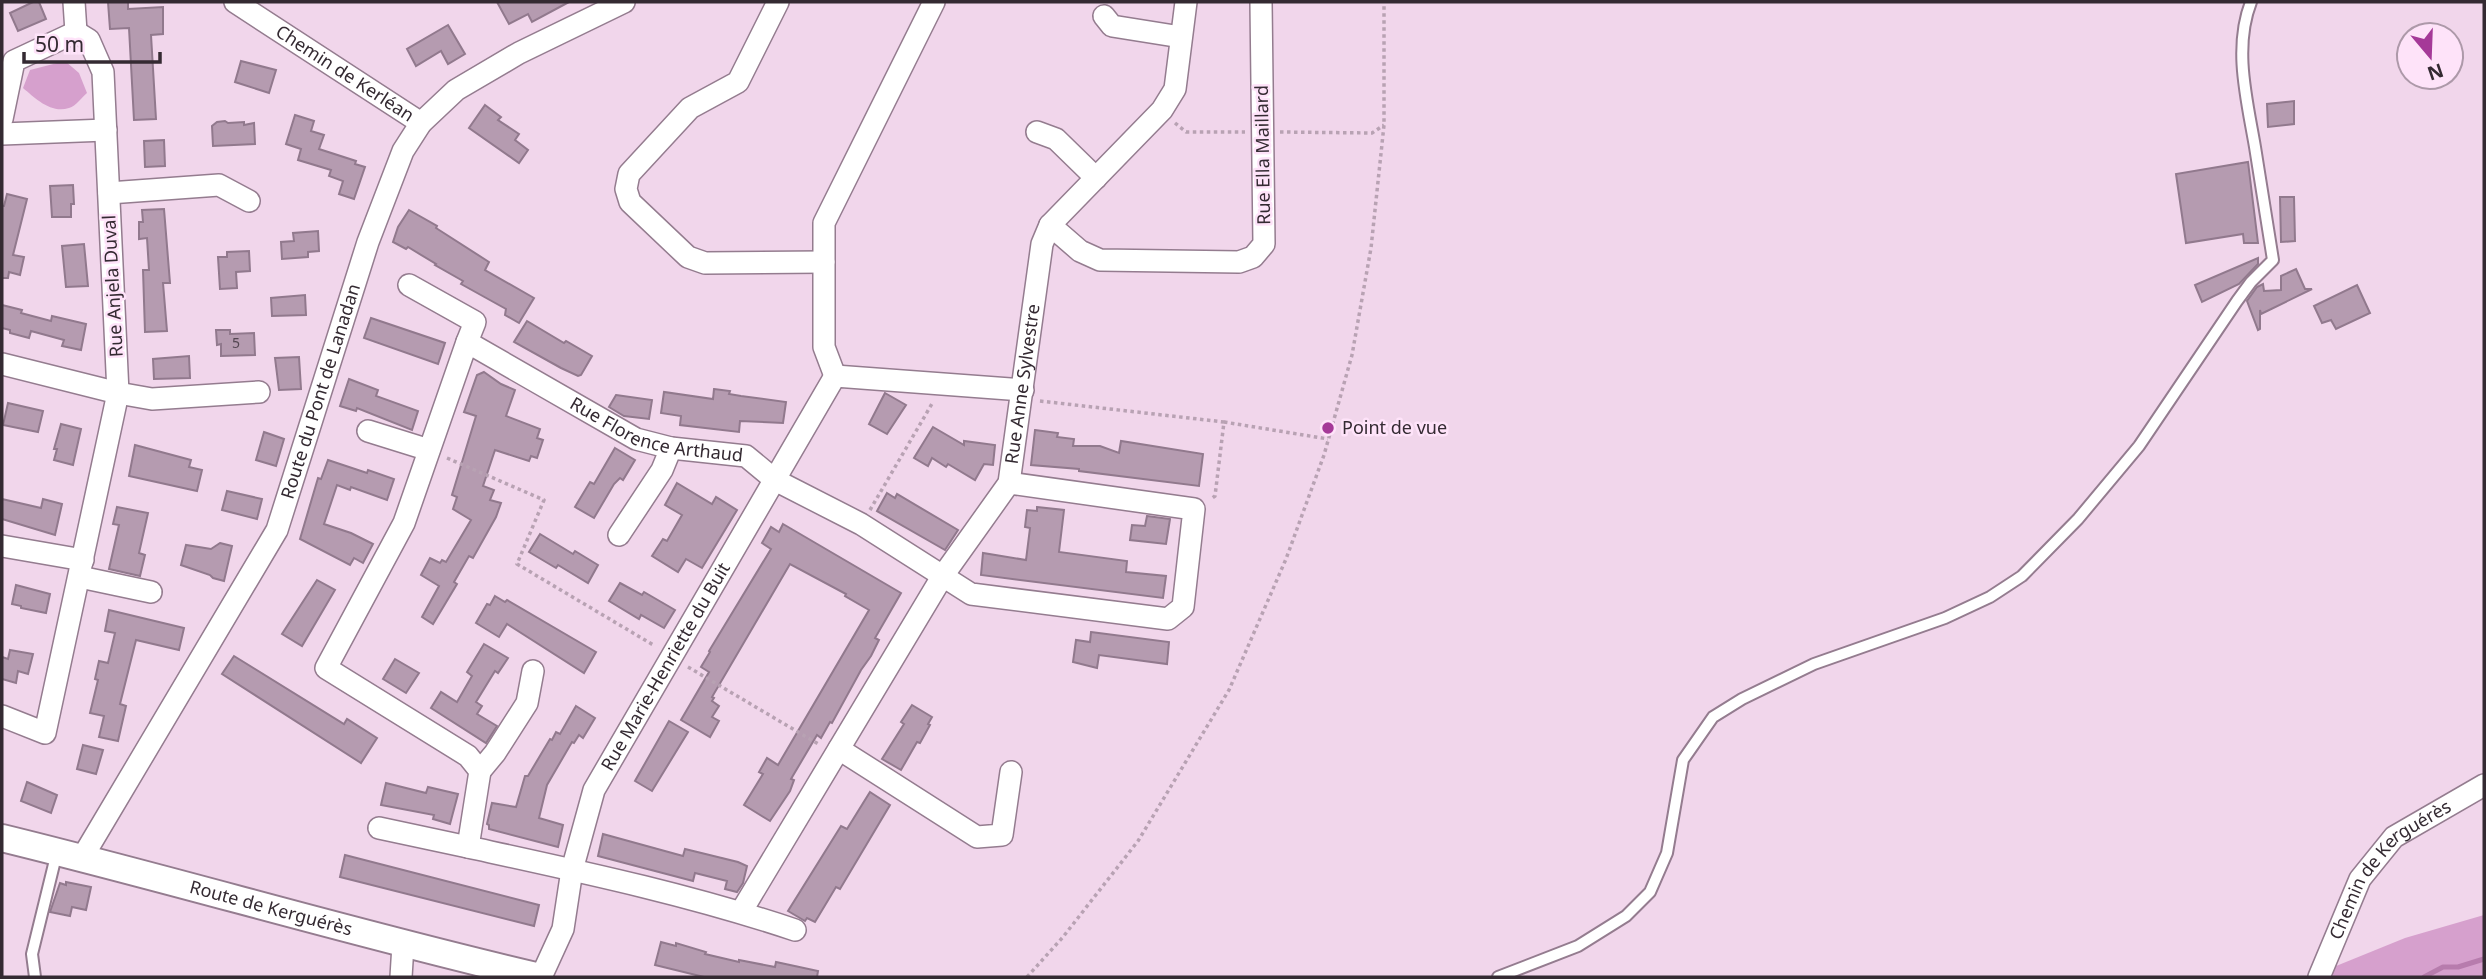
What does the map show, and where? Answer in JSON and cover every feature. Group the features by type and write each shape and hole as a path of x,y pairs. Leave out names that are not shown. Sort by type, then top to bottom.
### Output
{"street":[{"path":"2,119 14,61 76,32 74,2"},
{"name":"Chemin de Kerléan","path":"235,2 421,123"},
{"name":"Route du Pont de Lanadan","path":"82,858 277,530 368,242 403,151 421,123 456,90 519,53 624,2"},
{"path":"778,2 738,82 690,108 629,174 626,189 630,202 688,257 705,262 824,261"},
{"path":"934,2 824,223 824,347 835,376 943,384 1022,394"},
{"name":"Rue Anne Sylvestre","path":"741,912 942,577 1009,483 1042,244 1050,225 1162,110 1175,89 1186,2"},
{"name":"Rue Ella Maillard","path":"1050,225 1080,251 1100,261 1239,262 1254,257 1264,244 1261,2"},
{"path":"1104,16 1112,26 1181,37"},
{"name":"Rue Anjela Duval","path":"2,716 46,733 118,393 103,72 89,40 76,32"},
{"path":"2,135 106,130"},
{"path":"1037,132 1056,139 1096,178"},
{"path":"109,193 219,185 248,201"},
{"path":"409,285 475,322 404,523 326,668 468,756 480,771"},
{"name":"Rue Florence Arthaud","path":"467,342 636,439 671,448 746,456 775,480 861,524 971,594 1168,619 1183,607 1194,509"},
{"path":"2,365 152,399 259,392"},
{"name":"Rue Marie-Henriette du Buit","path":"540,977 563,929 572,870 594,790 835,376"},
{"path":"368,431 429,450"},
{"path":"619,535 662,470 671,448"},
{"path":"1009,483 1194,509"},
{"path":"2,546 82,568 151,592"},
{"path":"468,847 480,771 495,753 527,703 533,671"},
{"path":"839,749 977,836 1002,835 1011,772"},
{"name":"Chemin de Kerguérès","path":"2319,977 2360,879 2394,837 2484,785"},
{"path":"379,828 572,870 741,912 795,930"},
{"name":"Route de Kerguérès","path":"2,838 403,945 540,977"},
{"path":"401,977 403,945"}],"lane":[{"path":"1498,977 1578,946 1626,916 1650,892 1667,853 1683,760 1713,717 1742,699 1814,664 1945,618 1990,597 2022,576 2078,519 2138,446 2237,301 2273,260 2245,86 2242,40 2251,2"},
{"path":"35,977 32,954 57,852"}],"path":[{"path":"1027,977 1063,937 1138,841 1229,690 1286,559 1328,439 1352,355 1371,248 1384,125 1384,2"},
{"path":"1162,110 1186,132 1372,133 1384,125"},
{"path":"861,524 943,384"},
{"path":"1022,394 1328,439"},
{"path":"1194,509 1215,496 1224,422"},
{"path":"429,450 544,500 517,564 815,744 839,749"}],"shaded area":[{"path":"65,61 79,73 87,93 74,105 62,109 50,107 23,88 30,70"},
{"path":"2484,915 2484,977 2309,977 2405,938"}],"building":[{"path":"33,2 39,2 46,19 18,31 10,13"},
{"path":"108,2 128,2 128,9 163,7 163,34 151,35 156,119 134,120 129,28 110,29"},
{"path":"497,2 569,2 532,22 528,14 509,24"},
{"path":"448,25 465,54 448,64 441,51 416,66 407,49"},
{"path":"241,61 276,70 269,93 235,82"},
{"path":"2294,101 2294,124 2268,127 2267,104"},
{"path":"485,105 501,117 498,120 519,134 515,140 528,150 519,163 469,128"},
{"path":"295,115 314,121 311,131 324,135 319,149 356,161 355,164 365,167 354,199 339,194 343,181 329,176 331,170 298,160 301,149 286,144"},
{"path":"225,121 244,122 244,125 254,123 255,144 213,146 212,126"},
{"path":"164,140 165,166 145,167 144,141"},
{"path":"2248,162 2258,243 2244,243 2243,234 2186,243 2176,174"},
{"path":"73,185 74,204 71,204 71,217 52,217 50,186"},
{"path":"7,194 27,199 13,255 24,257 20,275 9,272 8,278 2,278 2,206"},
{"path":"2280,197 2294,197 2295,241 2281,242"},
{"path":"164,209 170,283 163,283 167,331 145,332 143,270 149,270 147,238 139,239 139,222 143,222 142,210"},
{"path":"409,210 489,262 485,270 534,298 519,323 505,315 506,309 461,284 463,281 408,247 406,249 393,242 398,227"},
{"path":"318,231 319,251 308,252 308,257 282,259 281,242 294,241 293,233"},
{"path":"84,244 88,286 66,287 62,246"},
{"path":"249,251 250,271 236,272 237,288 220,289 218,257 227,257 227,252"},
{"path":"2258,258 2258,264 2239,284 2202,302 2195,285"},
{"path":"2296,269 2305,289 2312,289 2261,314 2260,310 2258,330 2247,301 2257,287 2263,284 2264,291 2281,290 2281,276"},
{"path":"2357,285 2370,313 2336,329 2331,320 2322,323 2314,306"},
{"path":"305,295 306,315 272,316 271,298"},
{"path":"2,305 51,321 52,316 86,324 81,350 62,346 64,340 31,331 29,338 10,333 10,330 2,328"},
{"path":"371,318 445,343 438,364 364,338"},
{"path":"527,321 592,356 581,375 561,368 514,342"},
{"path":"216,330 230,330 230,334 254,333 255,355 221,356 221,344 217,345"},
{"path":"189,356 190,378 154,379 153,359"},
{"path":"299,357 301,389 279,390 275,358"},
{"path":"484,372 515,390 506,416 540,429 537,438 543,440 537,458 531,456 529,461 495,450 483,486 494,490 490,500 501,503 473,558 469,556 454,582 457,584 433,624 422,617 439,586 421,575 430,558 440,563 442,560 446,562 471,520 453,509 457,497 452,495 476,416 464,412 477,375"},
{"path":"349,379 378,390 376,396 418,411 412,430 357,408 356,411 340,406"},
{"path":"714,389 730,391 729,394 786,402 783,423 740,421 739,432 680,425 681,416 661,413 664,392 713,399"},
{"path":"885,393 906,405 887,434 869,424"},
{"path":"616,395 652,400 649,419 624,416 609,407"},
{"path":"8,403 43,411 38,432 3,425"},
{"path":"61,424 81,429 73,465 54,460"},
{"path":"933,427 964,445 964,441 995,445 993,465 984,464 975,480 932,458 928,466 914,458"},
{"path":"1035,430 1058,433 1057,437 1074,439 1073,446 1100,446 1119,453 1121,441 1203,454 1199,486 1031,465"},
{"path":"264,432 284,439 276,466 256,460"},
{"path":"135,445 191,460 189,467 202,470 197,491 129,476"},
{"path":"615,448 635,460 623,480 620,478 614,484 594,518 575,507 590,482 594,484"},
{"path":"328,460 394,479 387,500 351,487 350,490 337,485 324,524 373,544 363,563 354,558 350,565 300,539 318,478 321,479"},
{"path":"677,483 712,504 716,497 737,510 702,568 686,559 678,572 652,556 663,539 667,541 682,515 665,505"},
{"path":"227,491 262,499 257,519 222,510"},
{"path":"887,493 895,498 897,494 958,530 945,550 877,511"},
{"path":"2,499 41,508 43,499 62,504 55,535 2,519"},
{"path":"117,507 148,513 139,553 145,555 140,576 109,569 119,525 113,524"},
{"path":"1037,507 1064,510 1059,552 1127,561 1126,572 1166,576 1163,598 981,575 983,553 1026,560 1030,528 1025,527 1027,510 1037,511"},
{"path":"1147,516 1170,519 1166,544 1130,540 1132,525 1145,526"},
{"path":"783,524 901,593 875,638 879,640 871,656 832,723 830,722 821,738 817,735 791,779 794,780 790,791 770,821 744,805 763,774 759,772 767,758 778,765 869,610 845,596 846,594 790,564 712,697 712,701 719,706 712,717 719,721 710,737 681,720 709,672 701,667 709,651 771,549 762,543 771,527 779,532"},
{"path":"540,534 598,565 588,583 529,552"},
{"path":"220,543 232,546 224,581 181,565 186,545 211,549"},
{"path":"317,580 335,590 302,646 282,634"},
{"path":"620,583 642,595 644,592 675,610 664,628 641,615 639,619 609,601"},
{"path":"16,585 50,594 46,613 12,604"},
{"path":"495,596 505,602 507,600 596,652 584,673 507,624 499,637 476,623"},
{"path":"109,610 184,628 179,650 136,640 120,704 126,706 118,741 99,737 104,716 90,713 98,680 95,679 99,661 108,663 115,633 105,631"},
{"path":"1091,632 1169,642 1167,664 1099,655 1097,668 1073,662 1076,640 1090,642"},
{"path":"484,644 508,658 498,673 495,671 476,702 482,706 477,714 497,726 486,743 431,708 441,692 457,702 472,676 467,672"},
{"path":"10,650 33,654 28,674 18,671 16,683 2,679 2,657 8,659"},
{"path":"234,656 344,724 347,719 377,738 361,763 222,674"},
{"path":"395,659 419,673 406,693 383,679"},
{"path":"912,705 932,717 920,743 917,742 901,770 882,759 904,724 901,722"},
{"path":"576,706 595,718 583,738 579,735 574,743 572,742 547,785 539,818 563,825 558,847 489,829 487,824 492,803 516,807 525,776 528,776 550,739 552,740 556,732 560,734"},
{"path":"669,721 688,732 652,791 635,781"},
{"path":"83,745 103,750 96,774 77,769"},
{"path":"27,782 57,795 51,813 21,801"},
{"path":"386,783 426,793 428,787 458,794 450,824 433,819 434,815 381,805"},
{"path":"870,792 890,805 840,889 836,887 815,922 807,918 805,921 788,911 841,826 847,829"},
{"path":"603,834 683,856 685,849 738,862 747,866 743,883 737,892 725,889 727,881 695,873 693,881 598,856"},
{"path":"345,855 539,905 534,926 340,877"},
{"path":"66,882 91,887 86,910 72,907 70,916 50,912 60,883 66,885"},
{"path":"661,942 676,946 676,943 706,952 705,954 739,962 775,967 776,962 818,971 817,977 704,977 655,965"}],"waterway":[{"path":"2424,977 2443,967 2458,967 2484,959"}],"place":[{"name":"Point de vue","path":"1328,428"}]}
